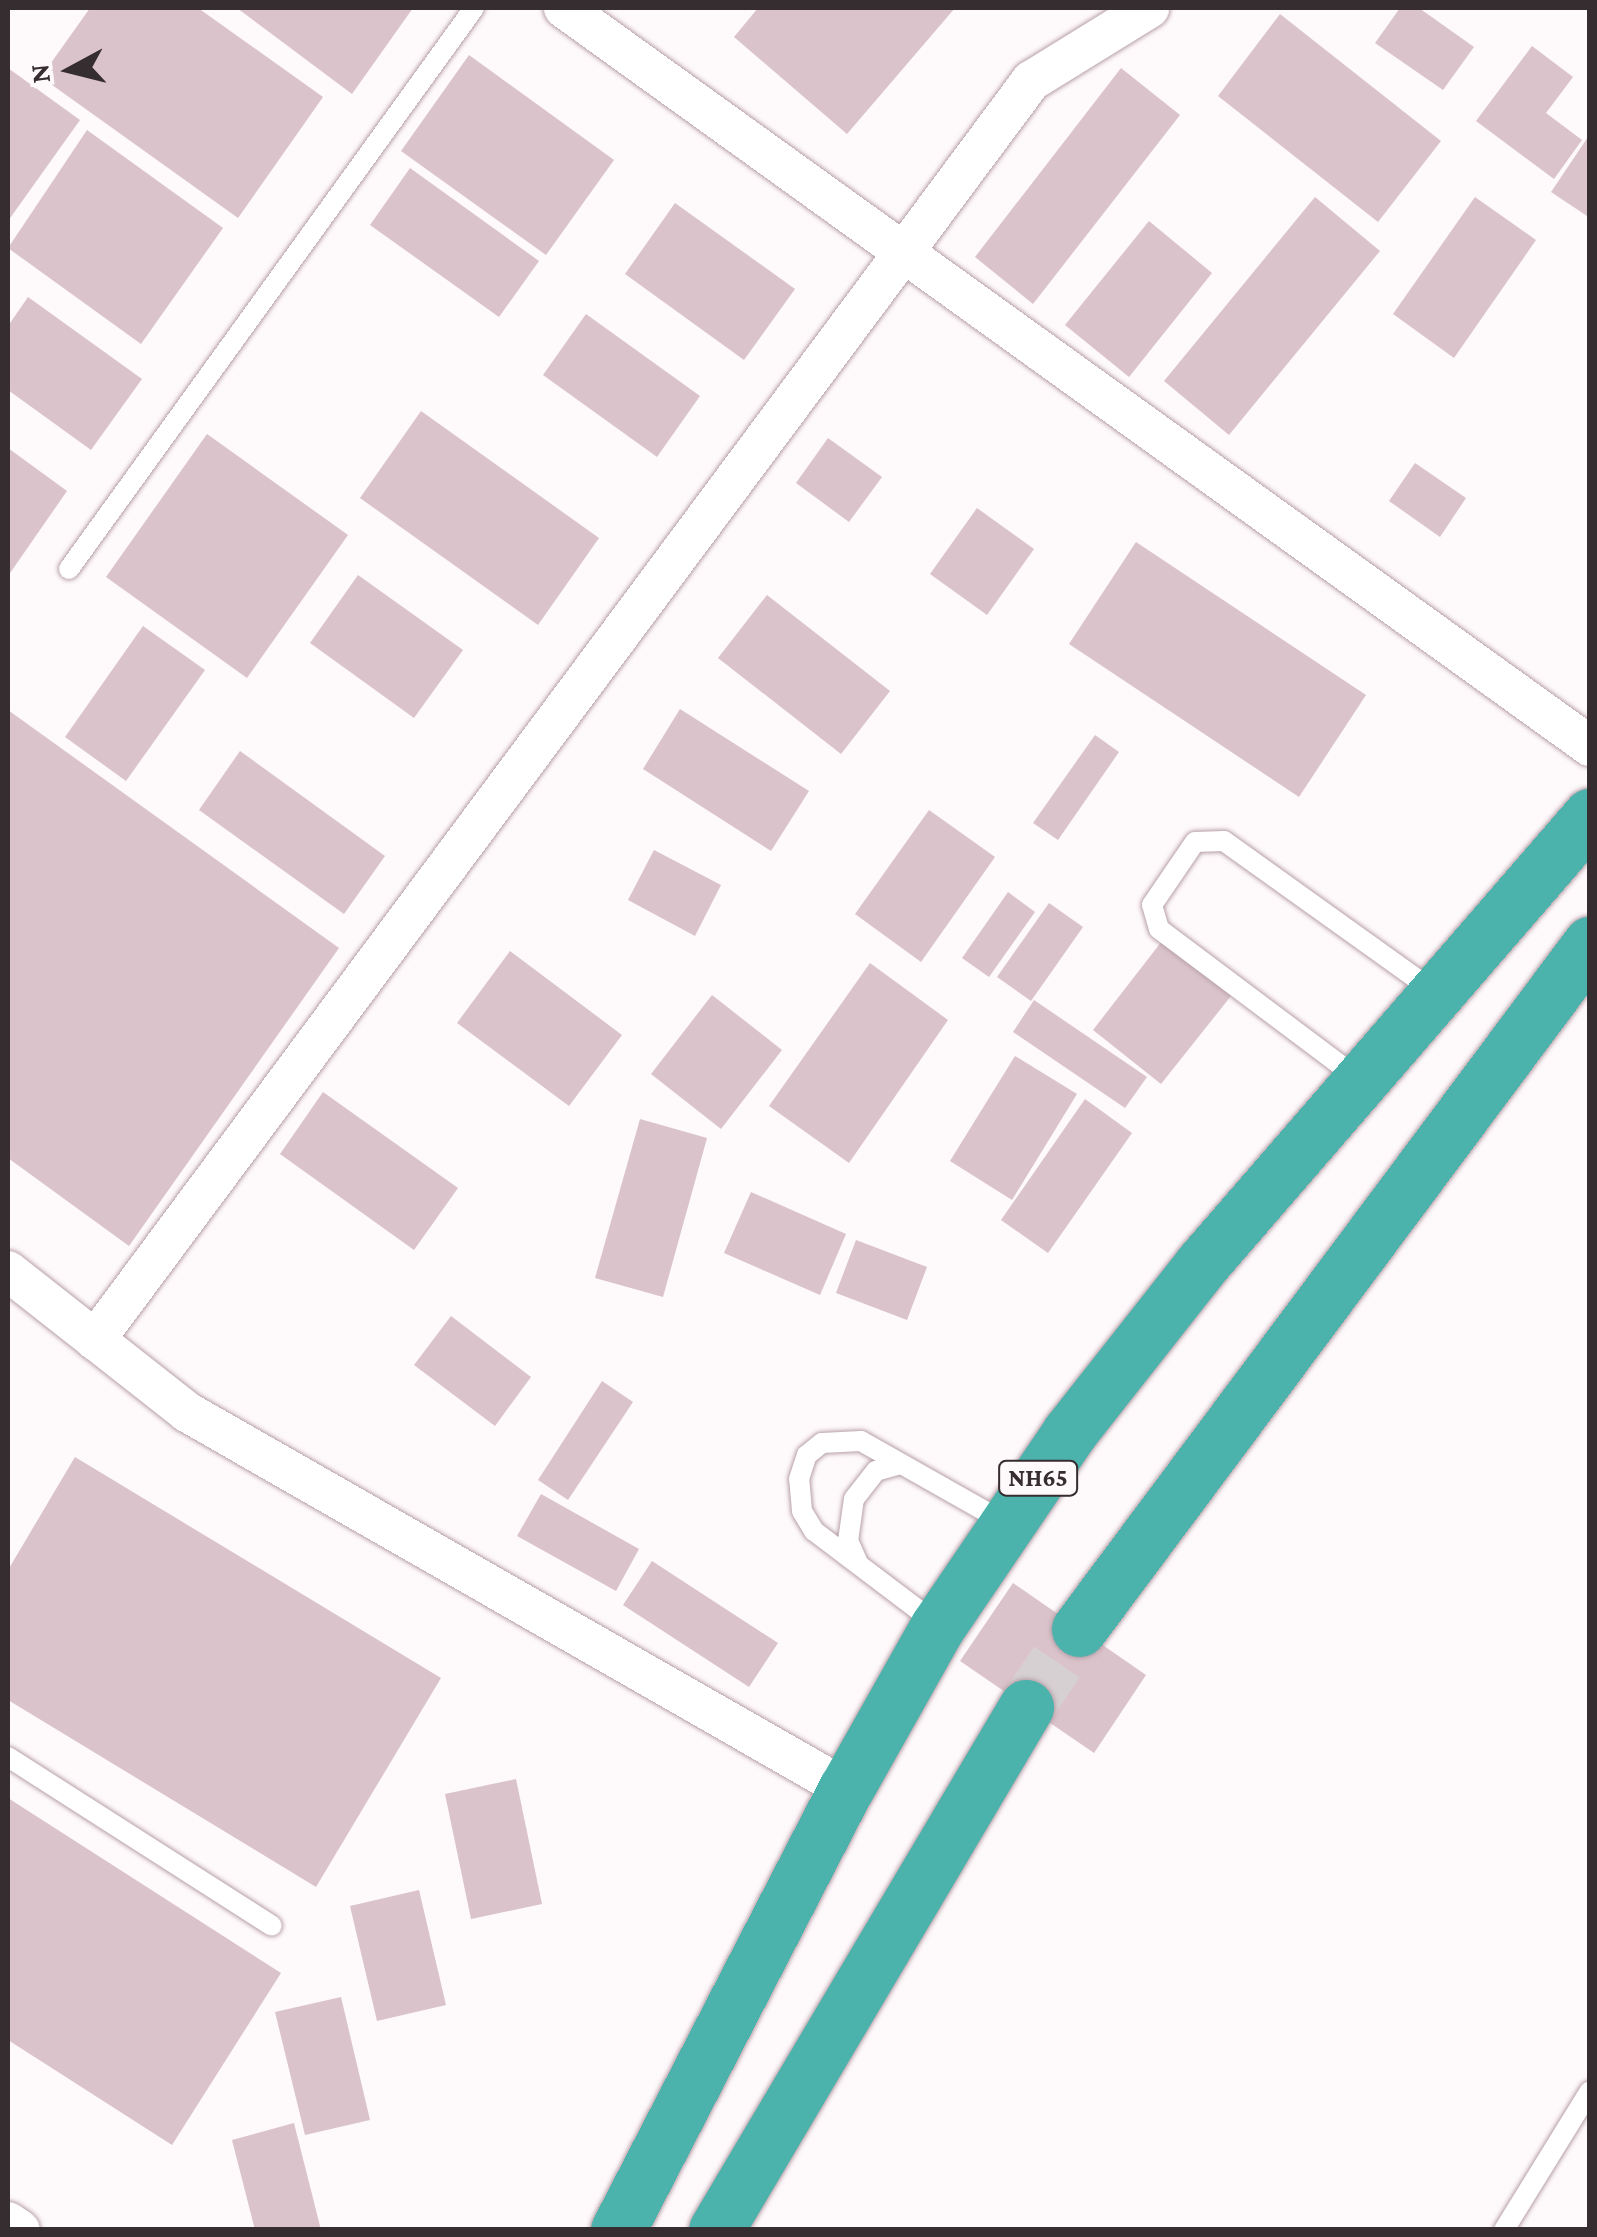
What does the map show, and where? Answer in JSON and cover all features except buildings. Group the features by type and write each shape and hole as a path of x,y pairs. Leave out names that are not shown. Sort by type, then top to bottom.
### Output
{"highway":[{"name":"NH65","path":"618,2230 846,1790 938,1626 1007,1524 1202,1264 1590,816"},
{"path":"1079,1629 1590,944"},
{"path":"716,2230 1026,1707"}],"street":[{"path":"564,8 1590,746"},
{"path":"95,1340 1031,80 1149,8"},
{"path":"8,1271 187,1412 846,1790"},
{"path":"8,2222 20,2230"}],"lane":[{"path":"69,569 474,8"},
{"path":"1360,1080 1159,929 1152,904 1195,842 1224,841 1436,993"},
{"path":"938,1626 814,1530 802,1511 798,1479 807,1455 837,1439 862,1441 1007,1524"},
{"path":"859,1565 848,1541 854,1499 864,1480 900,1464"},
{"path":"8,1757 272,1926"},
{"path":"1504,2230 1590,2091"}],"tunnel":[{"path":"1026,1707 1079,1629"}]}
